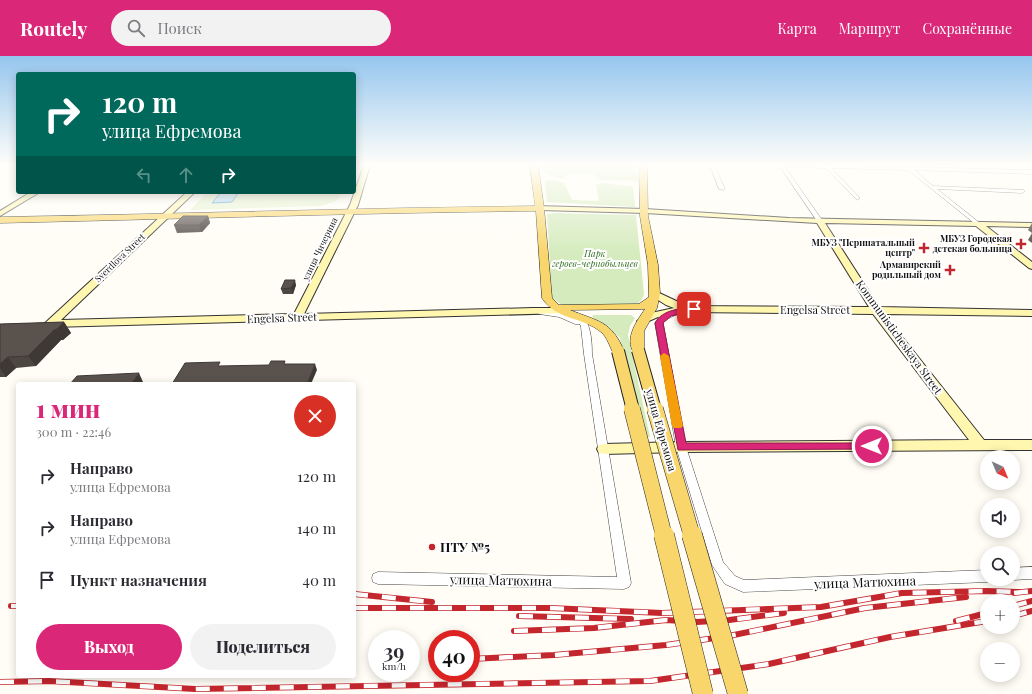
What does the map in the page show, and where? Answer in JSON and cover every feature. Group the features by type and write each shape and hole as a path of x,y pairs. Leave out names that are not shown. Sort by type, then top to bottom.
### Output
{"main road":[{"path":"538,195 548,300 569,308 641,307 651,302 655,295 644,216 644,195"},
{"path":"0,220 350,211 540,208"},
{"name":"улица Ефремова","path":"655,295 650,310 642,320 636,334 638,350 738,694"},
{"name":"улица Ефремова","path":"548,300 570,313 603,329 612,337 618,350 703,694"}],"street":[{"path":"0,214 31,195"},
{"name":"Sverdlova Street","path":"51,324 188,195"},
{"name":"улица Чичерина","path":"297,318 354,205 357,195"},
{"name":"Kommunisticheskaya Street","path":"802,195 876,310 980,446"},
{"path":"854,195 857,198"},
{"path":"941,195 1032,266"},
{"path":"540,208 645,211 675,214 819,220 1032,225"},
{"path":"655,295 670,303 694,309"},
{"path":"533,311 544,306 548,300"},
{"path":"642,320 663,311 694,309"},
{"name":"Engelsa Street","path":"694,309 1032,313"},
{"name":"улица Ефремова","path":"681,447 659,323 662,318 668,314 694,309"},
{"path":"533,311 561,315 576,320 582,327 587,345"},
{"name":"Engelsa Street","path":"36,324 533,311 570,313"},
{"name":"улица Ефремова","path":"570,313 585,325 624,583"},
{"path":"604,449 681,447 1032,445"},
{"name":"улица Матюхина","path":"681,447 718,565 730,580 742,586 980,576"},
{"path":"1020,574 1032,573"},
{"name":"улица Матюхина","path":"378,578 624,583"}],"green space":[{"path":"205,195 341,195 338,200 322,206 190,210"},
{"path":"546,195 570,195 572,200 599,201 598,195 634,195 635,207 547,202"},
{"name":"Парк героев-чернобыльцев","path":"547,214 636,215 644,294 640,302 632,306 571,306 562,305 552,298"},
{"path":"593,315 631,315 635,318 630,326 628,335 650,437 643,437 620,338 609,327 592,317"}],"water":[{"path":"219,195 237,195 232,202 212,203"}],"building":[{"path":"183,216 208,216 199,225 174,225"},
{"path":"285,280 295,280 291,288 281,289"},
{"path":"64,322 28,356 8,357 0,364 0,324"},
{"path":"271,361 285,361 284,364 315,364 308,382 173,382 185,363 220,362 218,366 269,365"},
{"path":"139,373 132,382 72,382 77,376"}],"railway":[{"path":"356,608 550,608 662,613 821,607 902,593 987,591 1019,592"},
{"path":"1014,593 1032,591"},
{"path":"356,594 432,602"},
{"path":"480,659 554,655 666,645 729,636 865,608 966,597"},
{"path":"1020,604 1032,601"},
{"path":"11,606 16,606"},
{"path":"1020,614 1032,611"},
{"path":"514,631 594,628 666,620 697,622 729,620 784,613"},
{"path":"956,621 980,615"},
{"path":"519,616 631,619"},
{"path":"0,682 49,681 195,689 650,681 769,664 890,637 980,622"}],"slow traffic":[{"path":"664,356 677,426"}],"place":[{"name":"МБУЗ Городская детская больница","path":"1021,244"},
{"name":"МБУЗ \"Перинатальный центр\"","path":"924,248"},
{"name":"Армавирский родильный дом","path":"950,270"},
{"name":"ПТУ №5","path":"432,547"}],"route":[{"path":"694,309 677,311 668,314 660,320 659,323 681,447 872,446"}]}
